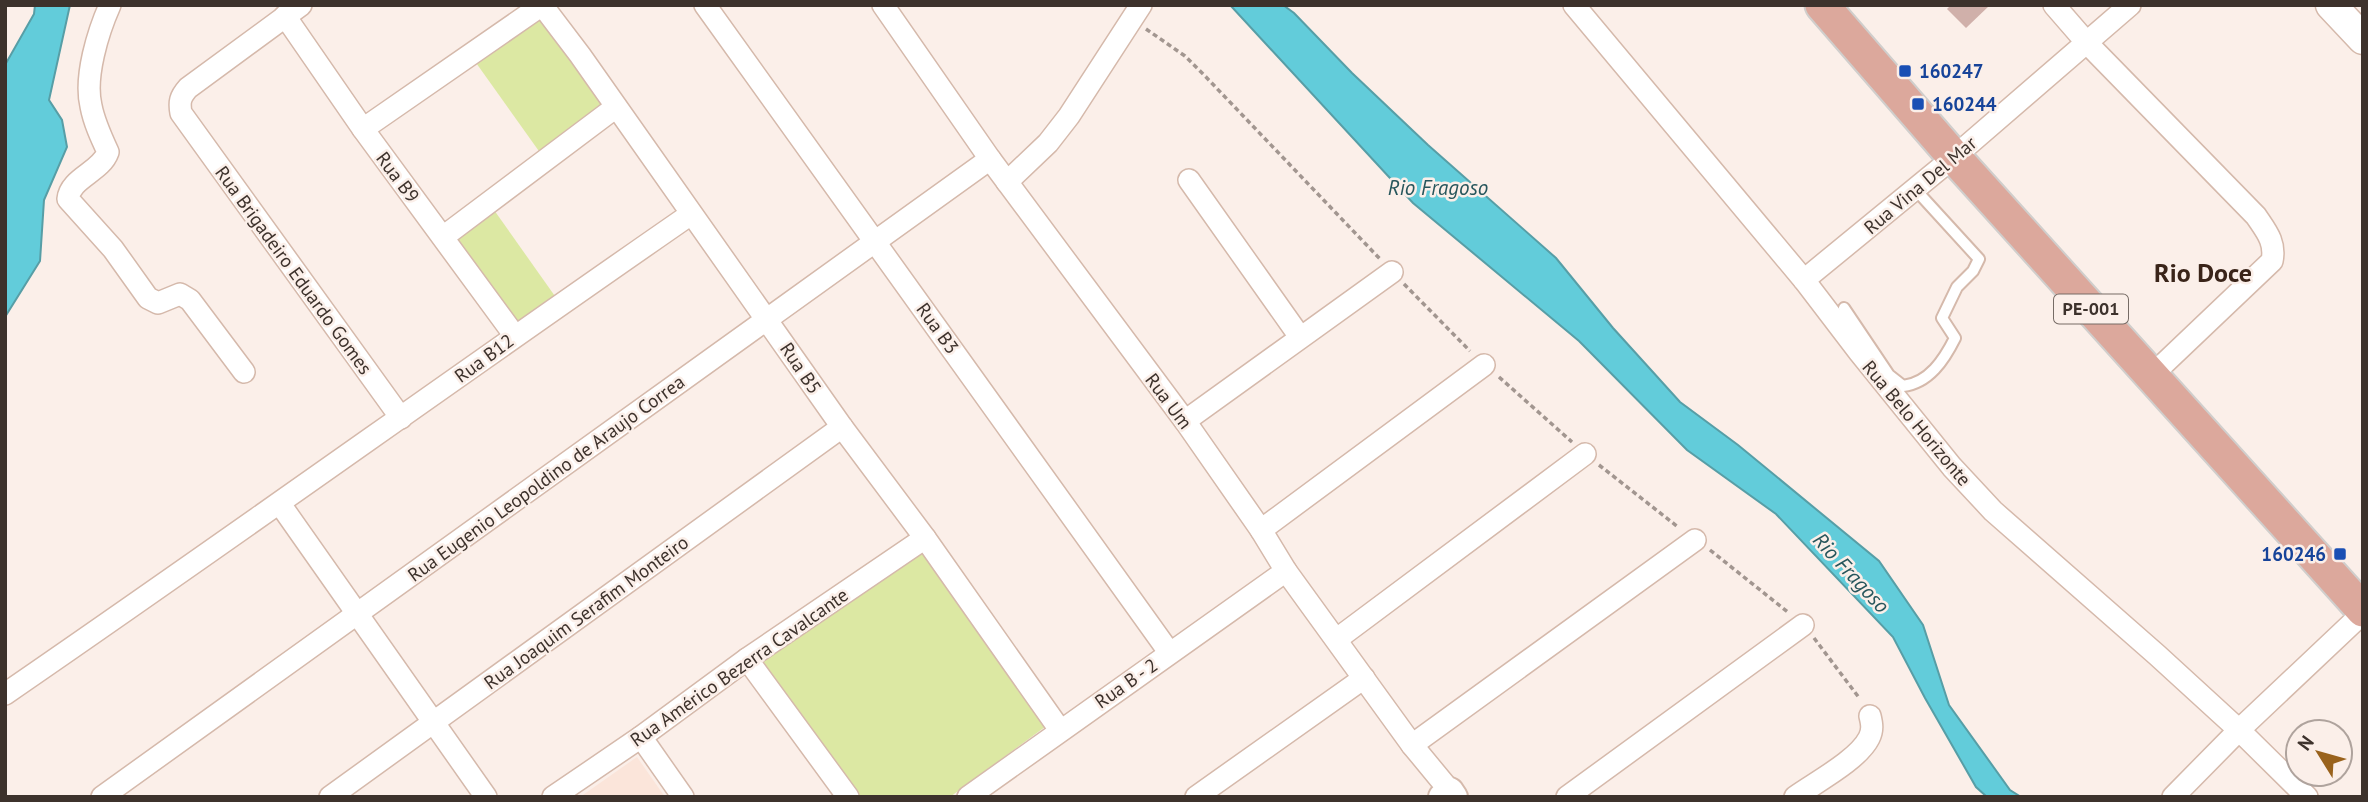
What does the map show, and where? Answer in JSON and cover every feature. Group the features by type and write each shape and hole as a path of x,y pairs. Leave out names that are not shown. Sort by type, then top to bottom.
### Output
{"main road":[{"name":"PE-001","path":"1822,5 1954,157 2363,612"},
{"path":"2331,5 2363,39"}],"street":[{"path":"110,5 99,32 89,84 90,104 108,152 101,163 71,190 68,199 114,249 148,298 158,303 180,294 190,300 244,372"},
{"path":"363,129 542,5"},
{"name":"Rua B5","path":"542,5 768,319 842,427 925,538 1059,730"},
{"name":"Rua B3","path":"705,5 1169,652"},
{"name":"Rua Um","path":"883,5 990,159 1185,421 1261,530 1286,571 1449,795"},
{"path":"1007,182 1048,144 1140,5"},
{"name":"Rua Belo Horizonte","path":"1574,5 1804,280 1952,467 1993,511 2039,554 2100,604 2239,730 2307,797"},
{"path":"2054,5 2087,43 2256,216 2270,237 2274,250 2272,261 2151,376"},
{"name":"Rua Vina Del Mar","path":"1804,280 1954,157 2130,5"},
{"name":"Rua B9","path":"293,11 363,129 515,336"},
{"name":"Rua Brigadeiro Eduardo Gomes","path":"293,11 188,88 179,103 186,121 401,418"},
{"path":"443,237 616,107"},
{"name":"Rua Eugenio Leopoldino de Araujo Correa","path":"102,797 990,159"},
{"path":"1189,180 1300,337"},
{"name":"Rua B12","path":"5,694 691,214"},
{"path":"1185,421 1392,272"},
{"path":"1261,530 1484,365"},
{"name":"Rua Joaquim Serafim Monteiro","path":"330,797 842,427"},
{"path":"1336,639 1584,454"},
{"path":"280,504 486,797"},
{"name":"Rua Américo Bezerra Cavalcante","path":"553,797 641,737 747,659 925,538"},
{"path":"1412,745 1695,540"},
{"name":"Rua B - 2","path":"968,797 1286,571"},
{"path":"2173,797 2363,612"},
{"path":"1567,797 1803,625"},
{"path":"747,659 848,797"},
{"path":"1196,797 1364,678"},
{"path":"1795,797 1858,752 1873,728 1870,716"},
{"path":"641,737 683,797"}],"lane":[{"path":"1844,308 1889,375 1903,386 1917,384 1944,360 1955,338 1942,317 1957,287 1973,271 1979,259 1915,189"}],"shaded area":[{"path":"637,757 665,797 580,797"}],"green space":[{"path":"539,14 605,107 541,154 474,60"},
{"path":"494,210 557,299 516,328 454,239"},
{"path":"917,545 1049,724 950,797 858,797 755,661"}],"water":[{"path":"35,5 70,5 49,100 62,120 67,147 44,200 40,261 5,317 5,65 34,14"},
{"name":"Rio Fragoso","path":"1230,5 1283,5 1294,13 1428,145 1556,258 1613,328 1680,402 1738,445 1879,561 1923,625 1949,705 2010,790 2021,797 1987,797 1976,787 1893,637 1776,514 1687,450 1579,341 1413,203"}],"building":[{"path":"1951,5 1990,5 1966,28 1947,9"}],"place":[{"name":"160247","path":"1905,71"},
{"name":"160244","path":"1918,104"},
{"name":"160246","path":"2340,554"}],"district":[{"name":"Rio Doce","path":"2203,273"}]}
